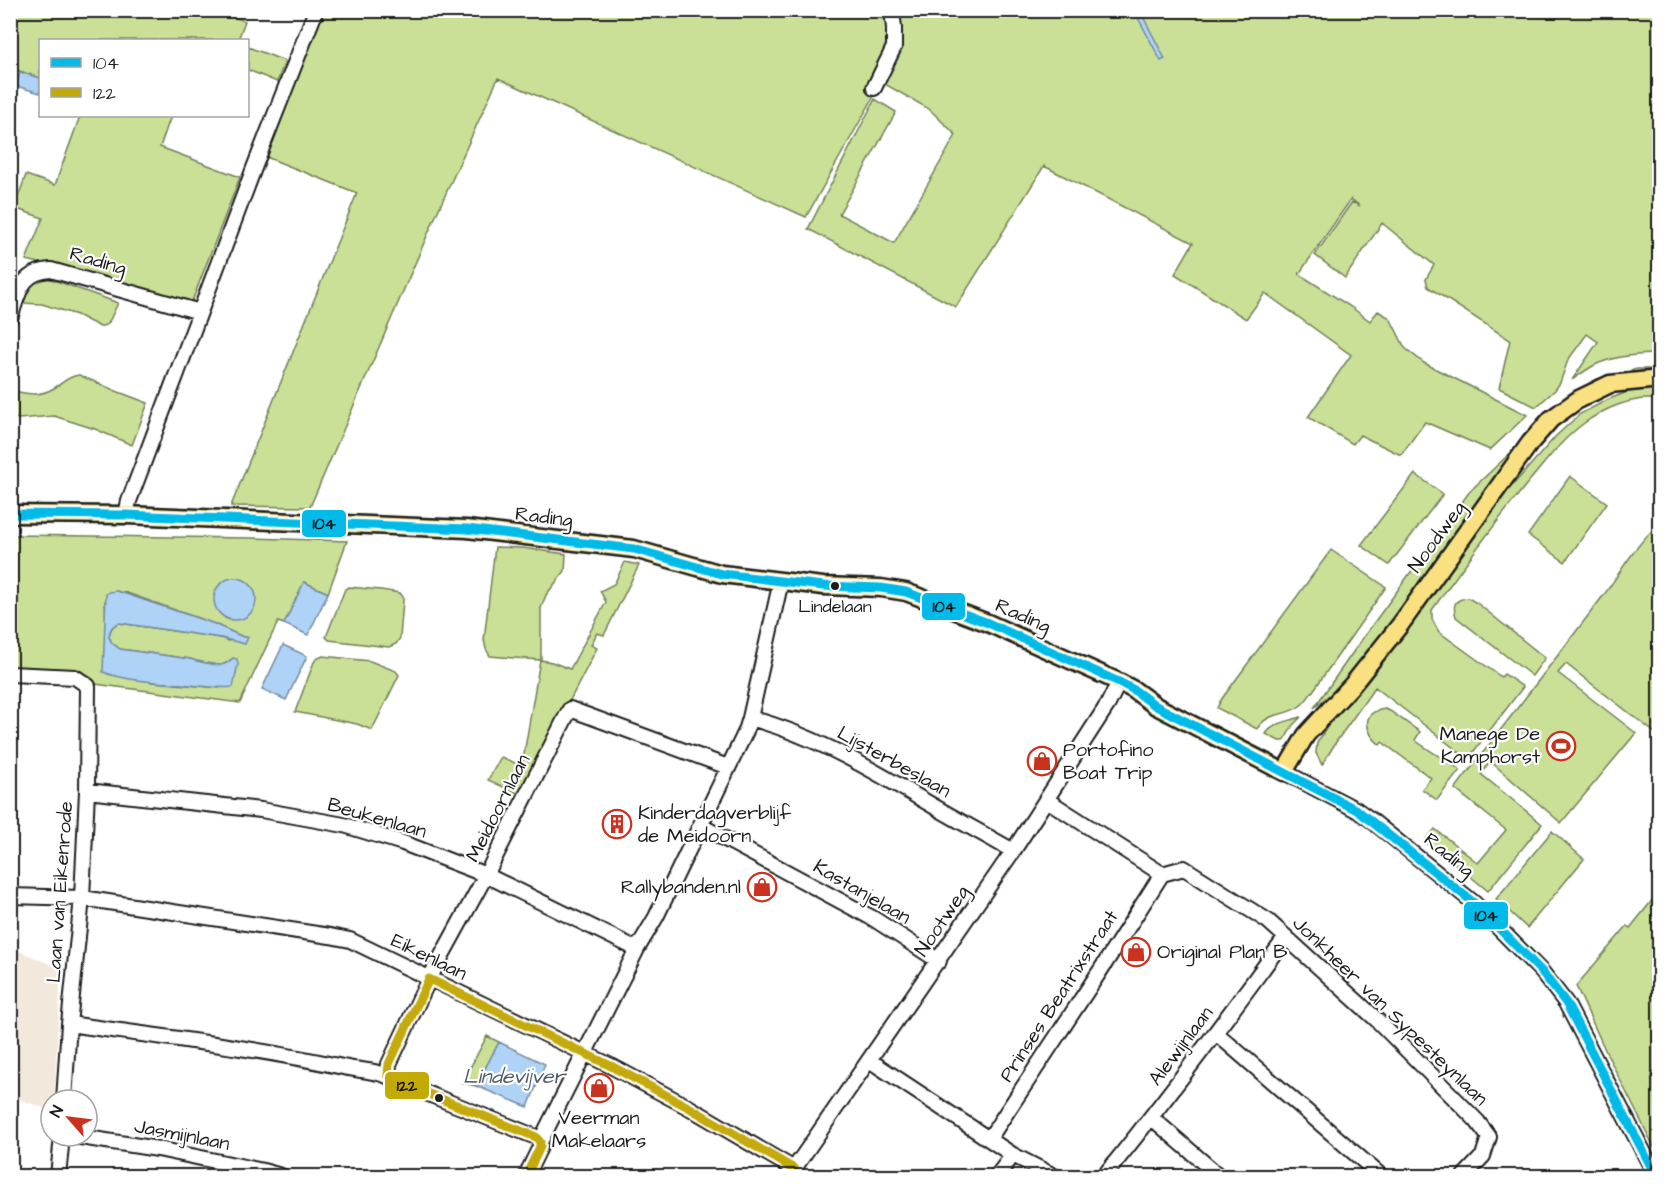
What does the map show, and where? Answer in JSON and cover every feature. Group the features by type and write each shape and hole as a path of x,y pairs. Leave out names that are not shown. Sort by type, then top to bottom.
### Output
{"main road":[{"name":"Noodweg","path":"1284,772 1306,735 1353,684 1400,625 1530,443 1551,419 1579,399 1610,384 1659,379"},
{"name":"Rading","path":"10,514 126,515 467,529 634,549 722,574 823,586 881,588 906,592 988,623 1119,682 1156,706 1284,772"}],"street":[{"path":"126,515 129,501 254,168 316,10"},
{"path":"874,88 894,47 892,10"},
{"name":"Rading","path":"10,318 24,281 34,273 51,270 200,312"},
{"path":"526,1176 540,1147 540,1142 637,949 656,917 746,731 781,581"},
{"name":"Laan van Eikenrode","path":"10,674 75,677 88,686 87,790 82,898 65,1088"},
{"name":"Nootweg","path":"792,1172 1013,851 1108,704 1119,682"},
{"name":"Meidoornlaan","path":"388,1075 389,1064 429,979 486,875 570,709 728,767"},
{"name":"Lijsterbeslaan","path":"750,718 779,726 848,757 1013,851"},
{"name":"Rading","path":"1284,772 1357,810 1371,820 1474,903 1542,972 1566,1003 1656,1176"},
{"name":"Beukenlaan","path":"87,790 261,810 344,825 404,843 486,875 637,949"},
{"path":"1047,800 1162,874"},
{"name":"Kastanjelaan","path":"701,826 874,919 939,961"},
{"name":"Jonkheer van Sypesteynlaan","path":"1162,874 1184,868 1268,921 1375,1018 1477,1121 1489,1137 1482,1156 1464,1176"},
{"name":"Prinses Beatrixstraat","path":"989,1138 1162,874"},
{"name":"Eikenlaan","path":"10,896 82,898 350,940 585,1054 690,1108 792,1172"},
{"name":"Alewijnlaan","path":"1104,1176 1152,1118 1286,937"},
{"path":"69,1024 274,1054 388,1075 396,1081 536,1137 540,1142"},
{"path":"1216,1033 1381,1176"},
{"path":"869,1060 1013,1155 1054,1176"},
{"path":"1152,1118 1219,1176"},
{"name":"Jasmijnlaan","path":"99,1140 158,1149 281,1176"},
{"path":"58,1176 61,1148"},
{"path":"998,1176 1013,1155"}],"shaded area":[{"path":"10,947 61,969 55,1088 39,1088 39,1106 11,1096"}],"green space":[{"path":"222,10 228,15 245,21 238,39 39,39 39,78 11,68 11,11"},
{"path":"311,11 1659,11 1659,354 1634,355 1608,360 1593,366 1572,380 1598,342 1587,334 1568,360 1560,383 1536,407 1499,388 1510,340 1428,287 1426,279 1434,265 1382,223 1345,278 1315,255 1352,202 1360,206 1351,199 1299,274 1370,321 1378,311 1390,318 1405,348 1424,363 1527,415 1490,450 1425,422 1401,455 1360,435 1353,444 1308,417 1351,355 1265,293 1246,319 1175,274 1193,243 1044,166 956,307 808,229 875,99 896,112 839,214 894,243 956,135 929,109 883,83 886,75 806,217 498,78 310,507 231,506 357,193 261,155"},
{"path":"249,47 285,61 277,82 249,70"},
{"path":"80,117 171,117 160,147 240,177 186,317 44,264 26,260 43,218 14,208 26,175 55,185"},
{"path":"40,275 118,303 108,324 100,327 77,315 42,304 21,303 26,287"},
{"path":"1637,369 1659,369 1659,373 1567,397 1597,379"},
{"path":"79,375 148,403 132,445 95,429 54,416 18,419 11,416 11,390 43,393"},
{"path":"1651,388 1659,390 1659,400 1629,401 1609,408 1591,418 1567,438 1514,500 1432,610 1432,619 1439,632 1501,677 1504,674 1523,687 1468,759 1375,687 1322,765 1316,753 1317,743 1334,716 1364,686 1411,626 1506,493 1556,436 1580,414 1630,391"},
{"path":"1525,439 1426,578 1354,671 1314,708 1470,491"},
{"path":"1415,474 1443,494 1389,565 1361,545"},
{"path":"1570,476 1607,503 1565,562 1528,535"},
{"path":"1659,525 1659,736 1566,664 1558,673 1636,733 1561,823 1490,761 1481,774 1542,824 1488,891 1426,843 1426,839 1435,829 1478,863 1506,830 1455,789 1603,596 1636,548"},
{"path":"10,535 347,541 328,593 304,582 284,624 278,622 240,703 95,684 84,674 71,669 11,668","holes":["220,585 230,620 225,618 214,594","124,592 247,637 228,641 221,638 119,623 112,628 109,637 112,643 120,649 217,665 224,664 233,658 219,688 153,682 108,674 105,601"]},
{"path":"495,547 566,554 565,571 546,595 541,608 541,660 570,669 606,602 600,591 614,584 625,562 639,565 604,635 597,633 591,645 597,648 521,795 488,780 501,757 522,766 540,660 490,656 486,649 484,640"},
{"path":"1331,550 1386,587 1313,691 1300,706 1266,719 1257,729 1217,708 1221,700"},
{"path":"349,587 400,593 403,601 400,638 396,644 389,647 329,640 326,637 345,589"},
{"path":"1468,598 1545,658 1532,676 1456,617 1454,609 1457,601"},
{"path":"323,656 370,661 396,671 399,675 372,730 357,724 295,712 314,662"},
{"path":"1385,709 1420,732 1415,740 1460,770 1437,800 1422,789 1431,778 1382,742 1380,745 1371,735 1368,719 1371,714"},
{"path":"1301,717 1293,725 1284,741 1279,741 1266,734 1277,725"},
{"path":"1552,831 1584,859 1527,928 1496,899"},
{"path":"1659,892 1659,1157 1607,1054 1576,986 1627,926 1630,928"},
{"path":"487,1036 499,1042 476,1086 462,1083"}],"water":[{"path":"1140,11 1165,59 1161,61 1135,12"},
{"path":"20,72 39,78 39,93 16,86"},
{"path":"235,578 250,584 256,599 250,614 235,620 220,614 214,599 220,584"},
{"path":"304,582 328,593 308,635 284,624"},
{"path":"117,591 248,637 245,644 221,638 120,623 113,626 110,632 109,637 112,643 120,649 217,665 226,664 233,658 237,659 233,687 142,681 103,672 106,594"},
{"path":"283,645 307,656 286,700 262,689"},
{"name":"Lindevijver","path":"499,1042 545,1064 528,1107 476,1086"}],"transit line":[{"name":"104","path":"10,514 126,515 467,529 634,549 722,574 823,586 881,588 906,592 988,623 1119,682 1156,706 1357,810 1474,903 1542,972 1566,1003 1656,1176"},
{"name":"122","path":"526,1176 540,1147 540,1142 536,1137 396,1081 388,1075 389,1064 429,979 611,1066 690,1108 794,1169 789,1176"}],"place":[{"name":"Lindelaan","path":"835,586"},
{"name":"Manege De Kamphorst","path":"1561,746"},
{"name":"Portofino Boat Trip","path":"1042,761"},
{"name":"Kinderdagverblijf de Meidoorn","path":"617,824"},
{"name":"Rallybanden.nl","path":"762,887"},
{"name":"Original Plan B","path":"1136,952"},
{"name":"Veerman Makelaars","path":"599,1088"}]}
